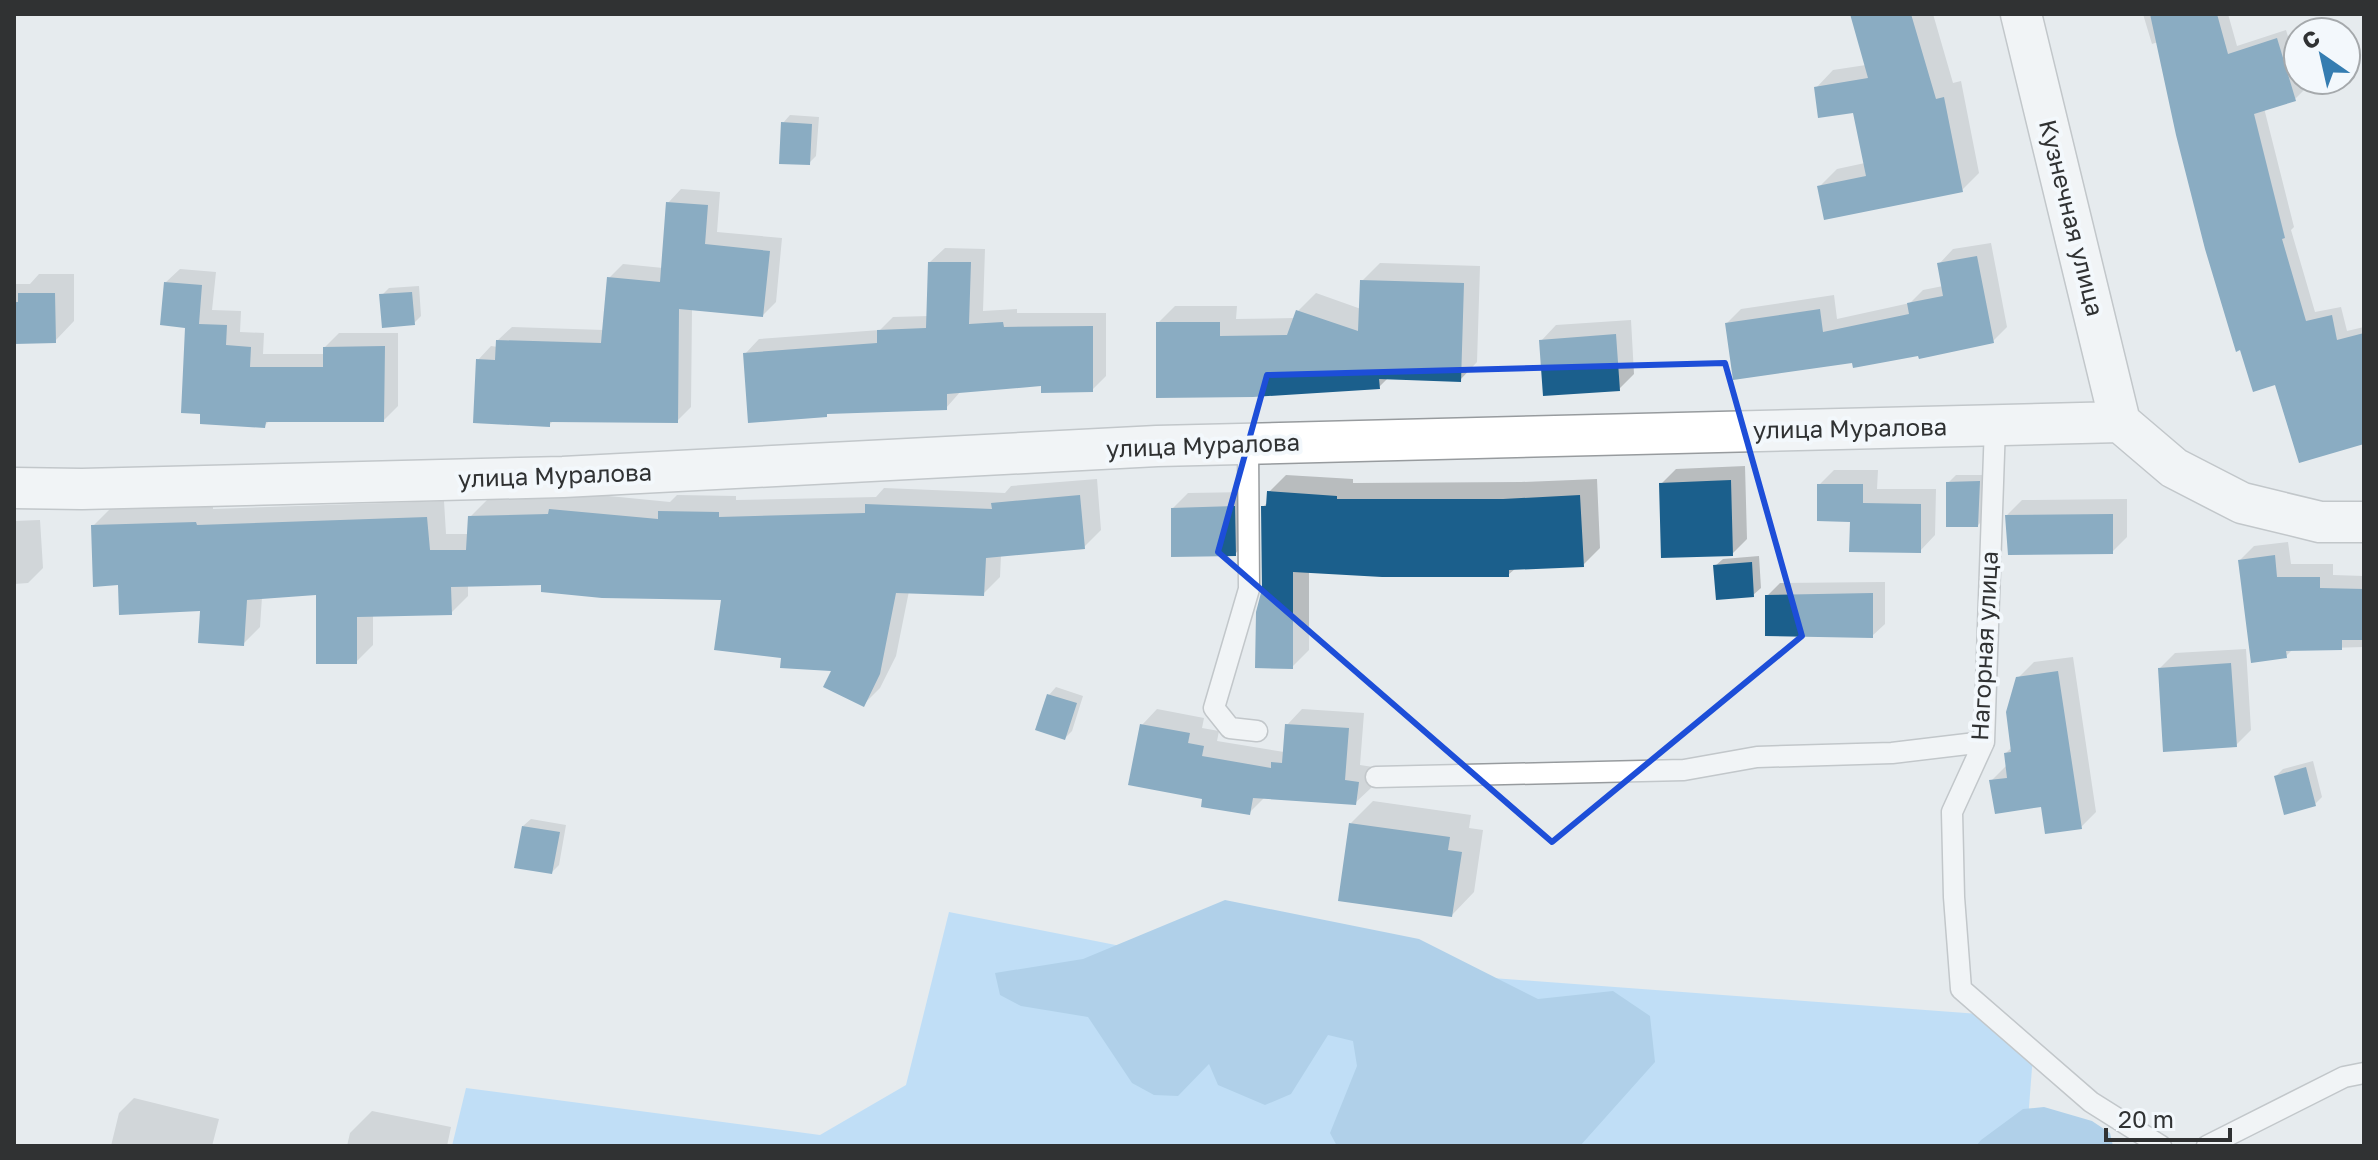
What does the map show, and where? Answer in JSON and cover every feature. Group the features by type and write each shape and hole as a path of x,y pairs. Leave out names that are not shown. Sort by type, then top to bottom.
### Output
{"street":[{"name":"Кузнечная улица","path":"2021,14 2120,422"},
{"name":"улица Муралова","path":"14,488 563,477 1248,444 2120,422"},
{"path":"2120,422 2174,468 2242,503 2320,522 2364,522"}],"lane":[{"name":"Нагорная улица","path":"1995,425 1984,742 1952,812 1961,989 2091,1102 2161,1146"},
{"path":"1248,444 1249,589 1214,708 1230,728 1257,731"},
{"path":"1376,777 1684,770 1757,757 1892,753 1984,742"},
{"path":"2207,1146 2344,1077 2364,1073"}],"highlighted area":[{"path":"1725,363 1802,636 1552,842 1218,552 1267,375"}],"shaded area":[{"path":"1225,900 1419,939 1538,999 1613,991 1650,1016 1655,1062 1580,1146 1337,1146 1330,1133 1357,1066 1353,1041 1328,1035 1291,1094 1265,1105 1218,1085 1209,1064 1178,1096 1154,1095 1132,1083 1088,1017 1021,1006 1000,995 995,973 1083,959"},
{"path":"949,912 1156,953 1979,1014 2033,1055 2026,1146 452,1146 466,1088 820,1135 906,1085"},
{"path":"2044,1107 2092,1121 2110,1133 2113,1146 1976,1146 2023,1109"}],"building":[{"path":"1850,14 1911,14 1936,99 1944,97 1963,192 1824,220 1817,186 1866,176 1853,113 1818,118 1814,87 1868,78"},
{"path":"2150,14 2217,14 2228,54 2277,38 2282,55 2282,96 2294,96 2296,101 2254,114 2285,238 2282,239 2306,321 2332,315 2337,340 2364,333 2364,444 2299,463 2275,385 2253,392 2240,350 2236,352 2205,249"},
{"path":"781,122 812,124 810,165 779,164"},
{"path":"666,202 708,205 705,244 770,251 763,317 679,309 678,423 550,422 550,427 473,423 476,359 495,360 496,340 601,343 607,277 660,282"},
{"path":"1977,256 1994,343 1919,359 1918,356 1853,368 1852,363 1733,380 1725,323 1820,309 1823,332 1909,314 1907,303 1943,296 1937,263"},
{"path":"928,262 971,262 969,324 1003,322 1004,327 1093,326 1093,392 1041,393 1041,386 947,394 947,410 827,414 827,417 748,423 743,353 877,343 877,330 926,328"},
{"path":"1360,280 1464,283 1461,382 1379,379 1380,389 1253,397 1156,398 1156,322 1220,322 1220,336 1287,335 1296,310 1358,331"},
{"path":"164,282 202,285 199,324 227,325 226,345 251,347 250,367 323,367 323,347 385,346 384,422 266,422 265,428 200,424 200,414 181,413 185,328 160,325"},
{"path":"412,292 415,325 382,328 379,294"},
{"path":"18,293 55,293 56,343 14,344 14,302 18,302"},
{"path":"1616,334 1620,391 1543,396 1539,340"},
{"path":"1731,480 1733,556 1661,558 1659,483"},
{"path":"1980,481 1978,527 1946,527 1946,482"},
{"path":"1817,484 1863,484 1863,503 1921,504 1921,553 1849,552 1850,522 1817,521"},
{"path":"1267,491 1337,496 1337,499 1503,499 1580,495 1584,567 1509,570 1509,577 1382,577 1293,572 1293,669 1255,668 1256,612 1262,589 1261,506 1266,506"},
{"path":"1080,495 1085,549 986,558 984,596 896,593 880,674 864,707 823,687 831,671 780,668 781,658 714,650 721,600 602,598 541,592 541,585 451,587 452,615 357,617 357,664 316,664 316,595 247,600 244,646 198,643 200,611 119,615 118,585 93,587 91,525 196,522 197,525 427,517 430,550 466,550 468,516 548,514 549,509 658,519 658,511 719,512 719,517 865,513 865,504 992,509 991,503"},
{"path":"1235,506 1236,556 1171,557 1171,508"},
{"path":"2113,514 2113,554 2008,555 2005,515"},
{"path":"2275,555 2277,577 2320,577 2320,588 2364,589 2364,640 2342,640 2342,650 2286,651 2287,658 2251,663 2238,560"},
{"path":"1752,562 1754,597 1716,600 1713,565"},
{"path":"1873,593 1873,638 1765,636 1765,595"},
{"path":"2231,663 2237,747 2163,752 2158,668"},
{"path":"2058,671 2082,829 2045,834 2041,807 1995,814 1989,780 2007,778 2004,753 2011,752 2006,712 2016,677"},
{"path":"1047,694 1077,703 1065,740 1035,730"},
{"path":"1140,724 1190,733 1188,743 1204,746 1202,756 1271,768 1271,762 1282,763 1285,724 1349,728 1345,780 1359,782 1356,805 1253,798 1250,815 1201,807 1202,799 1128,785"},
{"path":"2306,767 2316,806 2284,815 2274,776"},
{"path":"1349,823 1450,837 1448,850 1462,852 1452,917 1338,901"},
{"path":"522,826 560,832 552,874 514,868"}]}
